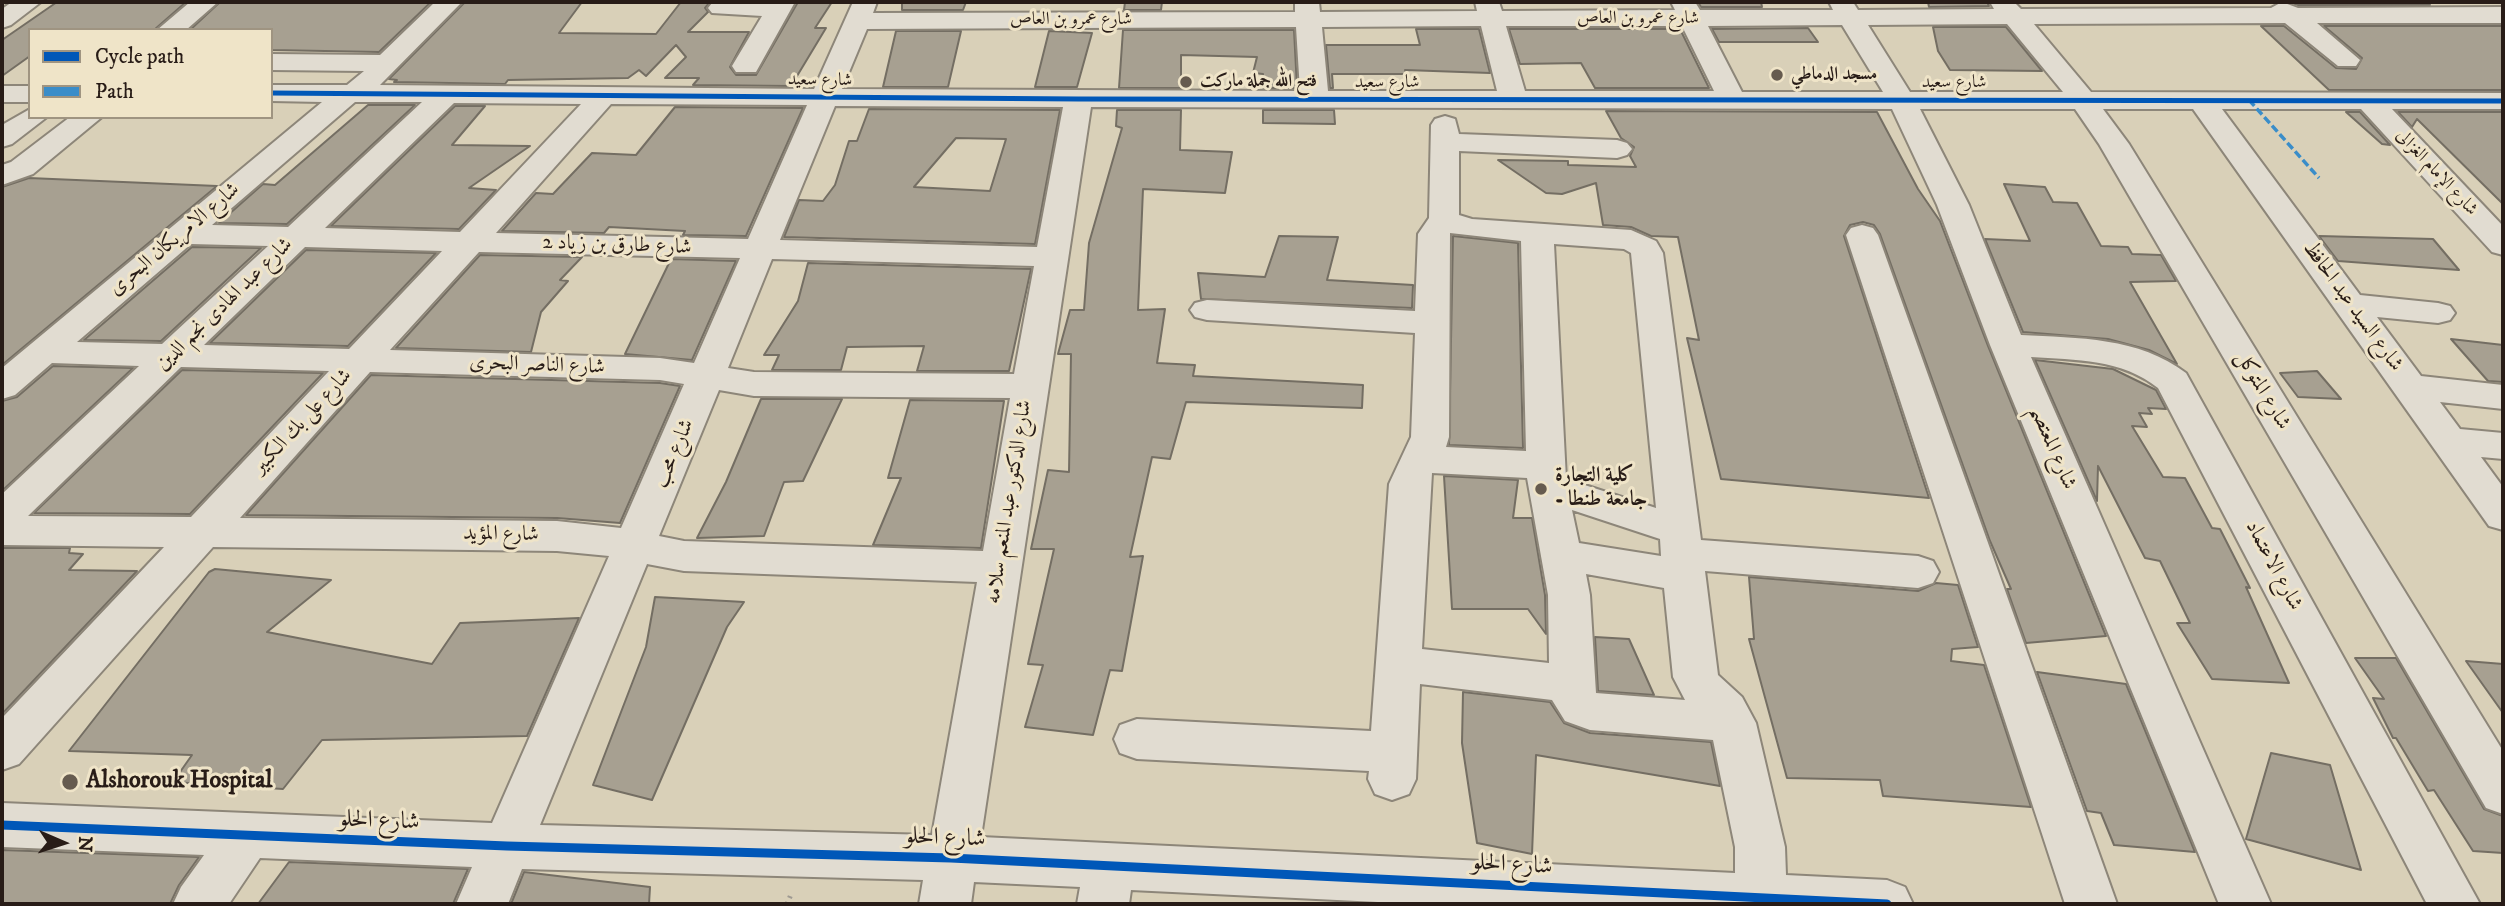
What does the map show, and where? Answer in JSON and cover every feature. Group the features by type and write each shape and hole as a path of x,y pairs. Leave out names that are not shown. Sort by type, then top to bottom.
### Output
{"street":[{"path":"2,20 28,2"},
{"path":"172,28 205,2"},
{"name":"شارع الامريكان البحرى","path":"2,387 353,93 449,2"},
{"path":"721,8 781,5"},
{"path":"746,66 781,5"},
{"name":"شارع عمرو بن العاص","path":"861,11 1687,10 1788,27 1846,9 2283,9 2503,15"},
{"name":"شارع المعتصم","path":"1846,9 1901,99 1953,205 2008,345 2245,904"},
{"name":"شارع المتوكل","path":"2007,9 2083,99 2114,144 2503,793"},
{"path":"2283,9 2347,60"},
{"path":"1687,10 1732,99"},
{"name":"شارع محب","path":"482,904 861,11"},
{"path":"1308,11 1315,99"},
{"path":"1489,11 1513,99"},
{"path":"273,62 387,63"},
{"path":"284,93 329,62"},
{"name":"شارع سعيد","path":"284,93 1078,99 2200,99 2503,102"},
{"name":"شارع عبد الهادى نجم الدين","path":"2,517 448,93"},
{"path":"2,94 28,94"},
{"name":"شارع على بك الكبير","path":"2,750 605,94"},
{"name":"شارع الدكتور عبد المنعم سلامه","path":"948,881 1078,99"},
{"path":"1544,99 1554,146"},
{"name":"شارع السيد عبد الحافظ","path":"2200,99 2503,516"},
{"name":"شارع الإمام الغزالى","path":"2368,100 2503,245"},
{"path":"2,138 30,119"},
{"path":"2,176 22,168 85,119"},
{"path":"1446,222 1443,215 1445,134 1554,146 1617,149"},
{"path":"1137,739 1392,765 1410,475 1430,437 1435,229 1446,222 1470,228 1631,240 1645,248 1699,685 1727,709 1733,723 1760,847 1760,899"},
{"path":"1536,233 1547,477 1569,595 1572,684 1576,702 1590,711 1733,723"},
{"name":"شارع طارق بن زياد 2","path":"183,234 1051,257"},
{"path":"1863,235 2091,904"},
{"path":"2351,304 2438,313"},
{"path":"1207,310 1432,323"},
{"name":"شارع الاعتماد","path":"2008,345 2124,356 2152,365 2174,381 2454,904"},
{"name":"شارع الناصر البحرى","path":"44,352 660,369 754,384 1029,386"},
{"path":"2410,387 2503,397"},
{"path":"2449,441 2503,446"},
{"path":"1420,459 1547,477 1681,553"},
{"name":"شارع المؤيد","path":"2,530 557,536 635,546 684,556 999,567"},
{"path":"1562,555 1681,553 1917,572"},
{"path":"1399,664 1572,684"},
{"name":"شارع الحلو","path":"2,825 507,846 948,881 1887,904"},
{"path":"199,904 247,835"}],"building":[{"path":"57,2 186,2 156,28 28,28 28,57 2,76 2,40"},
{"path":"220,2 431,2 379,52 273,50 273,28 192,28"},
{"path":"465,2 582,2 559,33 656,34 681,2 710,2 705,8 708,12 688,32 749,32 730,67 736,75 756,75 798,2 832,2 815,28 826,28 791,86 693,85 699,78 665,78 686,57 676,45 646,76 639,70 628,78 508,80 505,84 394,82 397,80 389,79"},
{"path":"902,2 966,2 963,10 902,10"},
{"path":"1125,2 1162,2 1161,10 1124,10"},
{"path":"1698,2 1761,2 1762,7 1701,7"},
{"path":"1928,2 1987,2 1989,6 1929,7"},
{"path":"2289,2 2397,2 2430,5 2298,5"},
{"path":"2261,26 2284,26 2336,68 2356,69 2362,58 2324,26 2503,26 2503,90 2329,90"},
{"path":"1933,27 2006,27 2042,71 1950,70 1938,51"},
{"path":"1808,28 1818,42 1719,42 1712,29"},
{"path":"1416,29 1479,29 1490,73 1405,70 1406,74 1332,74 1333,88 1330,88 1326,45 1420,45"},
{"path":"1509,29 1680,29 1709,88 1595,88 1581,63 1520,64"},
{"path":"1123,30 1294,30 1297,88 1263,88 1263,74 1253,73 1257,57 1181,55 1181,88 1119,88"},
{"path":"896,31 961,31 948,87 883,87"},
{"path":"1049,31 1092,33 1077,87 1035,87"},
{"path":"368,105 415,105 287,224 219,223 263,184 275,185"},
{"path":"455,106 485,106 452,145 530,146 469,188 496,190 459,229 331,226"},
{"path":"675,107 803,108 746,236 683,235 685,231 609,227 604,233 502,231 536,193 553,194 592,153 636,155"},
{"path":"869,109 1060,110 1035,244 784,237 799,200 823,201 835,185 849,141 857,141","holes":["956,138 1006,139 990,191 914,187"]},
{"path":"1117,110 1181,110 1180,150 1232,152 1225,193 1143,189 1138,310 1165,309 1157,363 1195,365 1193,376 1363,385 1362,408 1186,402 1170,459 1152,457 1130,557 1143,556 1122,671 1110,670 1093,735 1025,727 1043,665 1028,664 1054,549 1031,549 1048,470 1069,472 1071,354 1058,354 1070,310 1084,310 1089,243 1122,128 1116,126"},
{"path":"1263,110 1334,110 1335,124 1263,123"},
{"path":"1606,111 1877,112 1918,189 1940,221 2106,636 2026,643 2007,589 2011,589 1990,541 1880,234 1874,225 1863,222 1850,225 1844,236 1929,498 1721,479 1687,338 1699,340 1678,237 1651,236 1631,227 1603,225 1596,183 1562,194 1546,193 1498,160 1568,161 1568,165 1636,167 1630,156 1634,147 1621,138"},
{"path":"2346,112 2360,112 2390,145 2382,144"},
{"path":"2398,112 2503,112 2503,204 2417,119 2412,127"},
{"path":"29,178 217,186 2,365 2,187"},
{"path":"2004,184 2045,187 2053,202 2077,203 2101,246 2128,247 2132,254 2161,255 2176,281 2130,282 2177,364 2149,350 2108,339 2023,332 1985,239 2030,241"},
{"path":"1279,236 1338,237 1327,280 1413,285 1412,308 1201,299 1198,273 1265,277"},
{"path":"1453,236 1518,243 1523,448 1449,445"},
{"path":"2319,236 2433,239 2459,270 2338,261"},
{"path":"192,247 261,248 161,341 84,340"},
{"path":"306,250 436,253 348,346 210,343"},
{"path":"480,255 582,257 560,280 568,281 541,312 531,352 396,348"},
{"path":"671,259 736,261 692,360 625,354"},
{"path":"808,263 1031,269 1009,371 917,371 924,346 847,347 841,370 772,370 779,355 764,355 798,301"},
{"path":"2451,339 2503,345 2503,382 2488,381"},
{"path":"2035,360 2113,369 2156,390 2166,409 2148,408 2152,414 2139,413 2147,427 2132,426 2163,477 2185,478 2212,528 2220,529 2250,588 2246,587 2289,683 2212,679 2177,623 2190,623 2160,561 2145,558 2098,466 2097,501"},
{"path":"53,366 133,368 2,491 2,401 17,397"},
{"path":"182,370 323,373 190,514 34,513"},
{"path":"2317,371 2341,399 2298,397 2280,373"},
{"path":"371,375 660,383 680,386 620,523 557,518 246,515"},
{"path":"761,399 842,399 803,481 784,482 764,536 697,538 726,482"},
{"path":"910,400 1004,401 981,548 873,545 901,478 888,478"},
{"path":"1444,476 1518,480 1513,518 1532,518 1545,595 1546,634 1528,609 1452,609"},
{"path":"2,548 70,548 69,553 83,554 69,570 137,571 2,714"},
{"path":"215,569 331,580 267,632 432,664 460,623 579,618 527,736 322,740 283,789 173,782 192,755 69,751 209,572"},
{"path":"1749,577 1918,591 1936,583 1958,585 1978,647 1952,649 1951,661 1984,665 2031,807 1883,796 1880,780 1787,778 1749,639 1754,639"},
{"path":"655,597 744,602 727,627 652,800 593,785 646,647"},
{"path":"1595,637 1629,639 1654,695 1598,691"},
{"path":"2355,658 2396,658 2484,809 2503,816 2503,853 2473,851 2434,790 2428,791 2396,738 2393,738 2373,698 2384,699"},
{"path":"2466,661 2503,664 2503,713"},
{"path":"2037,672 2126,684 2195,852 2114,845 2101,813 2087,811"},
{"path":"1463,692 1550,702 1564,723 1590,733 1711,742 1720,786 1536,755 1532,854 1477,843 1462,743"},
{"path":"2271,753 2330,765 2361,870 2246,839"},
{"path":"2,850 199,857 179,885 170,904 2,904"},
{"path":"289,862 468,869 453,904 258,904"},
{"path":"524,872 650,887 649,904 511,904"}],"marked path":[{"path":"2249,100 2319,178"}],"cycle path":[{"path":"273,93 1078,99 2503,101"},
{"path":"2,825 507,846 951,858 1887,904"}],"place":[{"name":"مسجد الدماطي","path":"1777,75"},
{"name":"فتح الله جملة ماركت","path":"1186,82"},
{"name":"كلية التجارة - جامعة طنطا","path":"1541,489"},
{"name":"Alshorouk Hospital","path":"70,782"}]}
